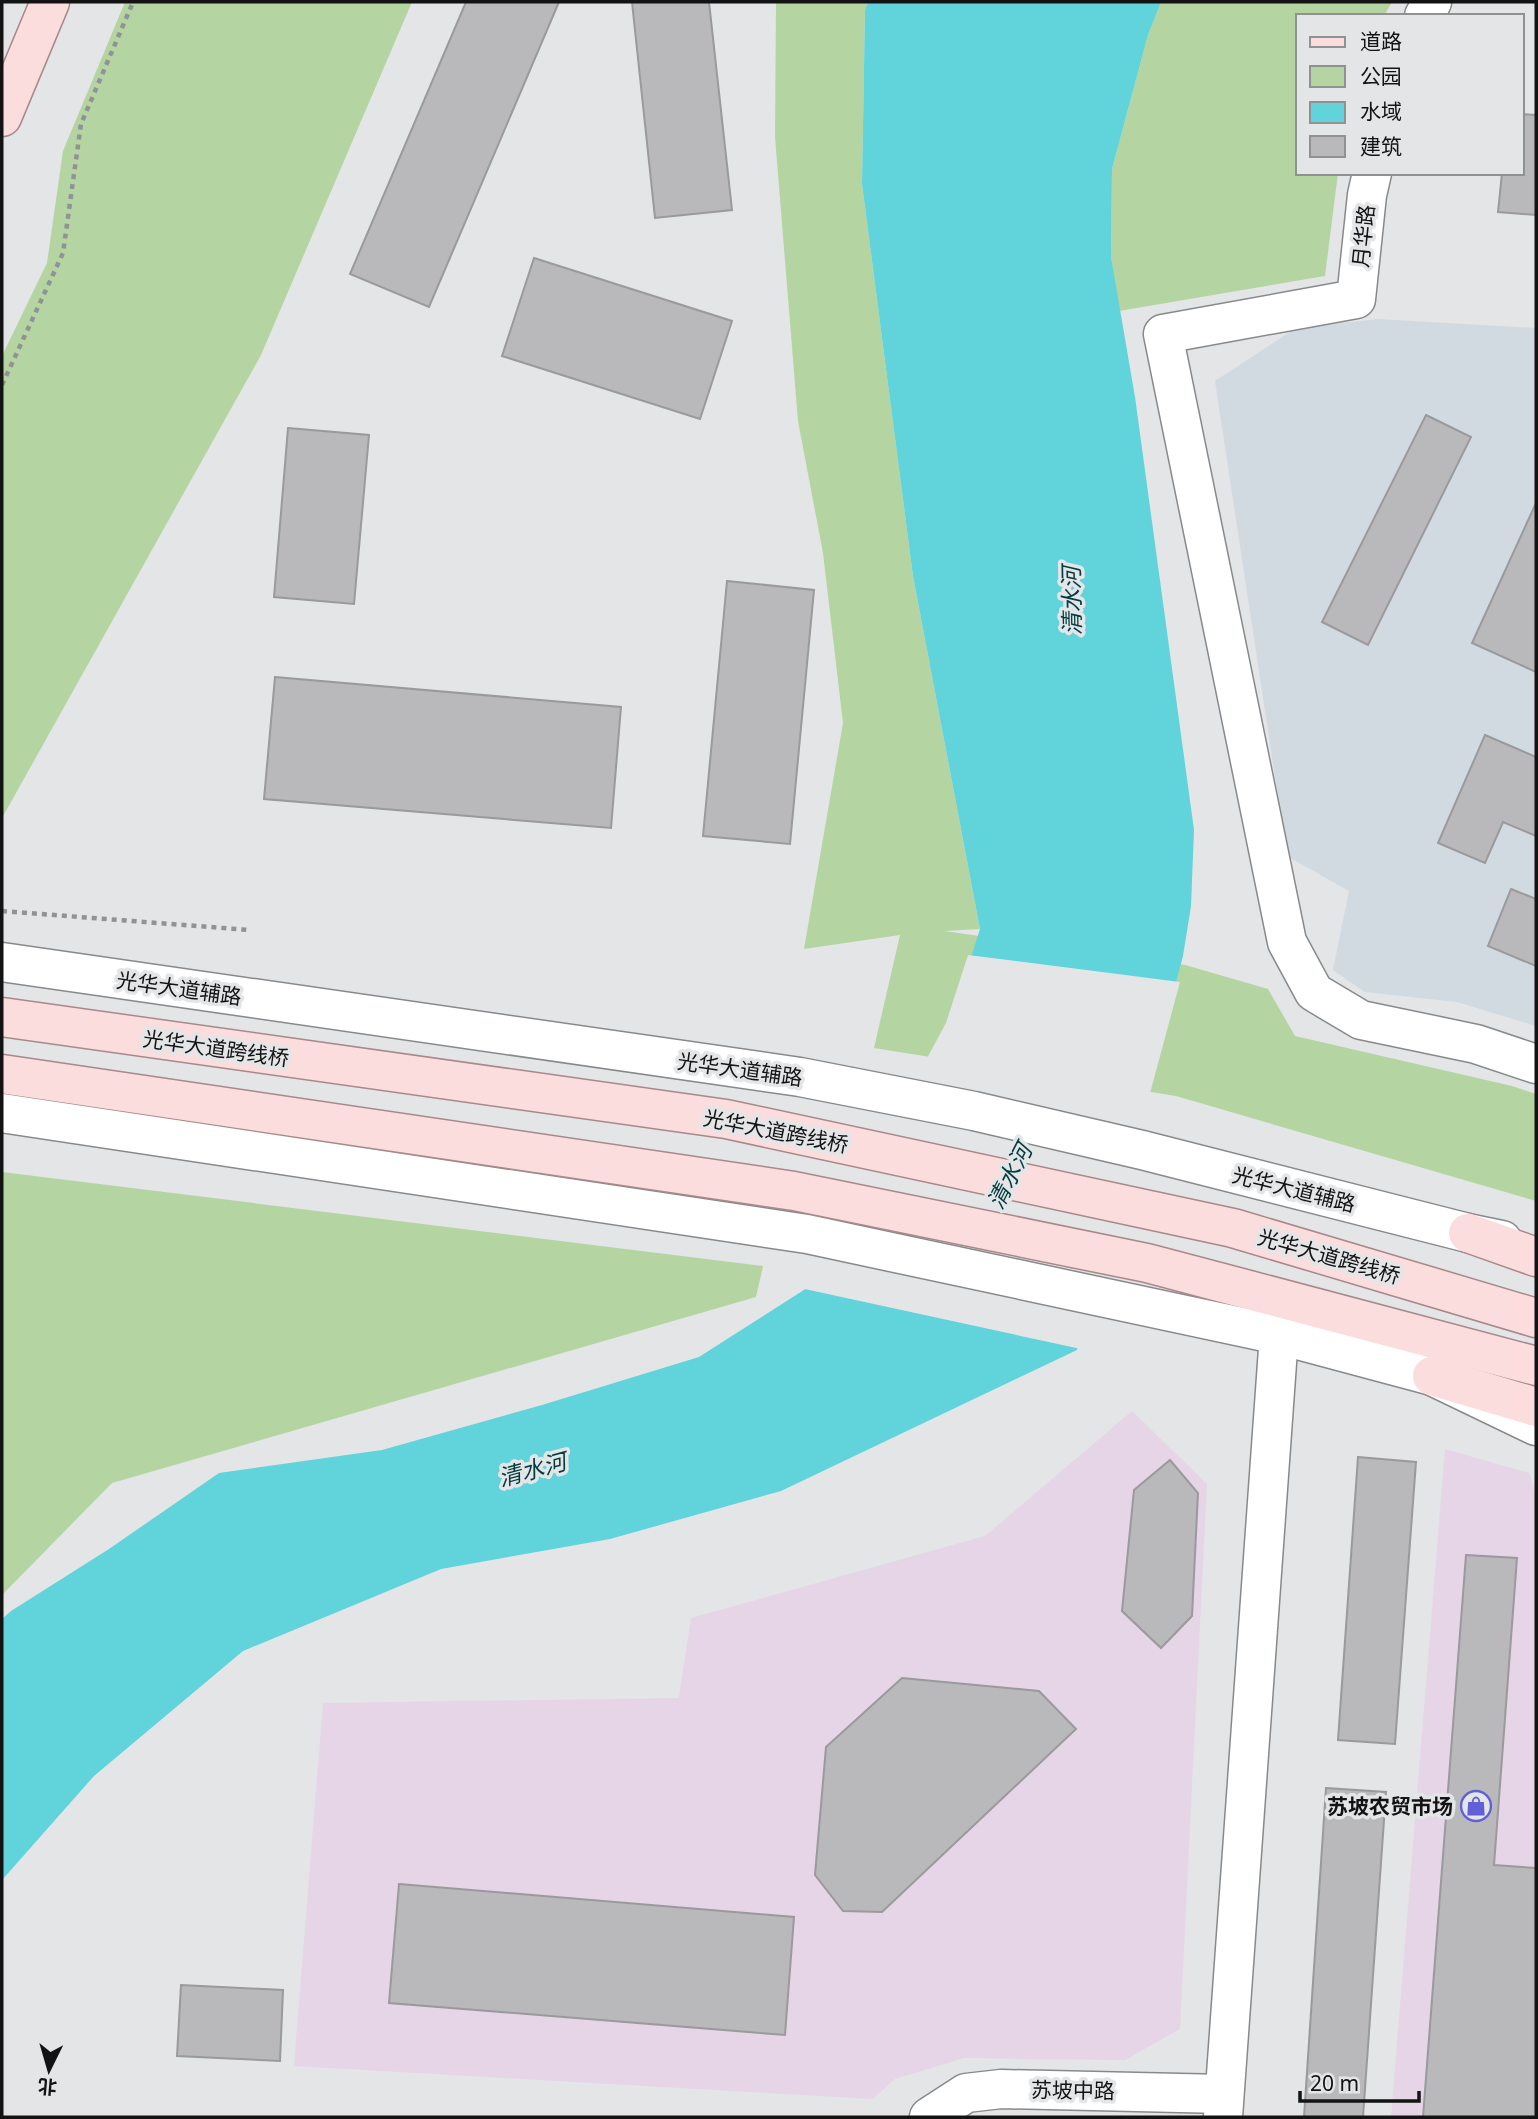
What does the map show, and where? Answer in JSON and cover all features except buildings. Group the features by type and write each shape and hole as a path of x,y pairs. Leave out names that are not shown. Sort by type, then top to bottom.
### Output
{"main road":[{"path":"2,117 50,2"},
{"name":"光华大道跨线桥","path":"2,1017 726,1119 1233,1228 1536,1318"},
{"path":"2,1074 794,1191 1147,1264 1536,1366"},
{"path":"1468,1233 1536,1257"},
{"path":"1432,1376 1536,1407"}],"street":[{"name":"月华路","path":"1372,175 1356,299 1163,334 1287,942 1314,992 1361,1020 1476,1044 1536,1064"},
{"name":"光华大道辅路","path":"2,962 800,1077 974,1111 1142,1150 1468,1233 1536,1247"},
{"path":"2,1113 807,1234 1279,1335 1432,1376 1536,1426"},
{"path":"1223,2106 1279,1335"},
{"name":"苏坡中路","path":"929,2117 967,2093 1001,2089 1223,2106"}],"path":[{"path":"2,385 63,253 81,124 133,2"},
{"path":"2,911 249,930"}],"shaded area":[{"path":"1378,319 1536,328 1536,1026 1457,1002 1365,992 1333,970 1349,891 1287,856 1215,381 1296,328"},
{"path":"1132,1411 1207,1484 1180,2029 1125,2060 964,2058 895,2079 873,2099 294,2066 323,1703 679,1698 691,1618 985,1536"},
{"name":"苏坡农贸市场","path":"1445,1449 1529,1473 1536,1495 1536,2117 1391,2117"}],"green space":[{"path":"125,2 412,2 261,355 2,818 2,356 47,263 63,151"},
{"path":"776,2 868,2 865,10 862,184 913,576 980,929 944,931 1185,965 1268,989 1295,1036 1512,1086 1536,1094 1536,1201 1176,1096 874,1048 900,935 804,949 843,723 823,553 798,421 775,137"},
{"path":"1161,2 1392,2 1385,14 1296,14 1296,175 1338,175 1325,276 1119,311 1111,257 1112,169 1148,35"},
{"path":"2,1172 763,1266 756,1297 112,1483 2,1595"}],"water":[{"name":"清水河","path":"868,2 1161,2 1148,35 1112,169 1111,257 1135,397 1194,830 1191,906 1183,956 1077,1350 781,1491 610,1539 441,1569 243,1651 94,1776 2,1880 2,1619 219,1473 382,1450 699,1357 807,1288 950,1025 980,929 913,576 862,184 865,10"}],"pier":[{"path":"968,955 1180,982 1081,1349 800,1288 946,1023"}],"place":[{"name":"苏坡农贸市场","path":"1476,1806"}]}
